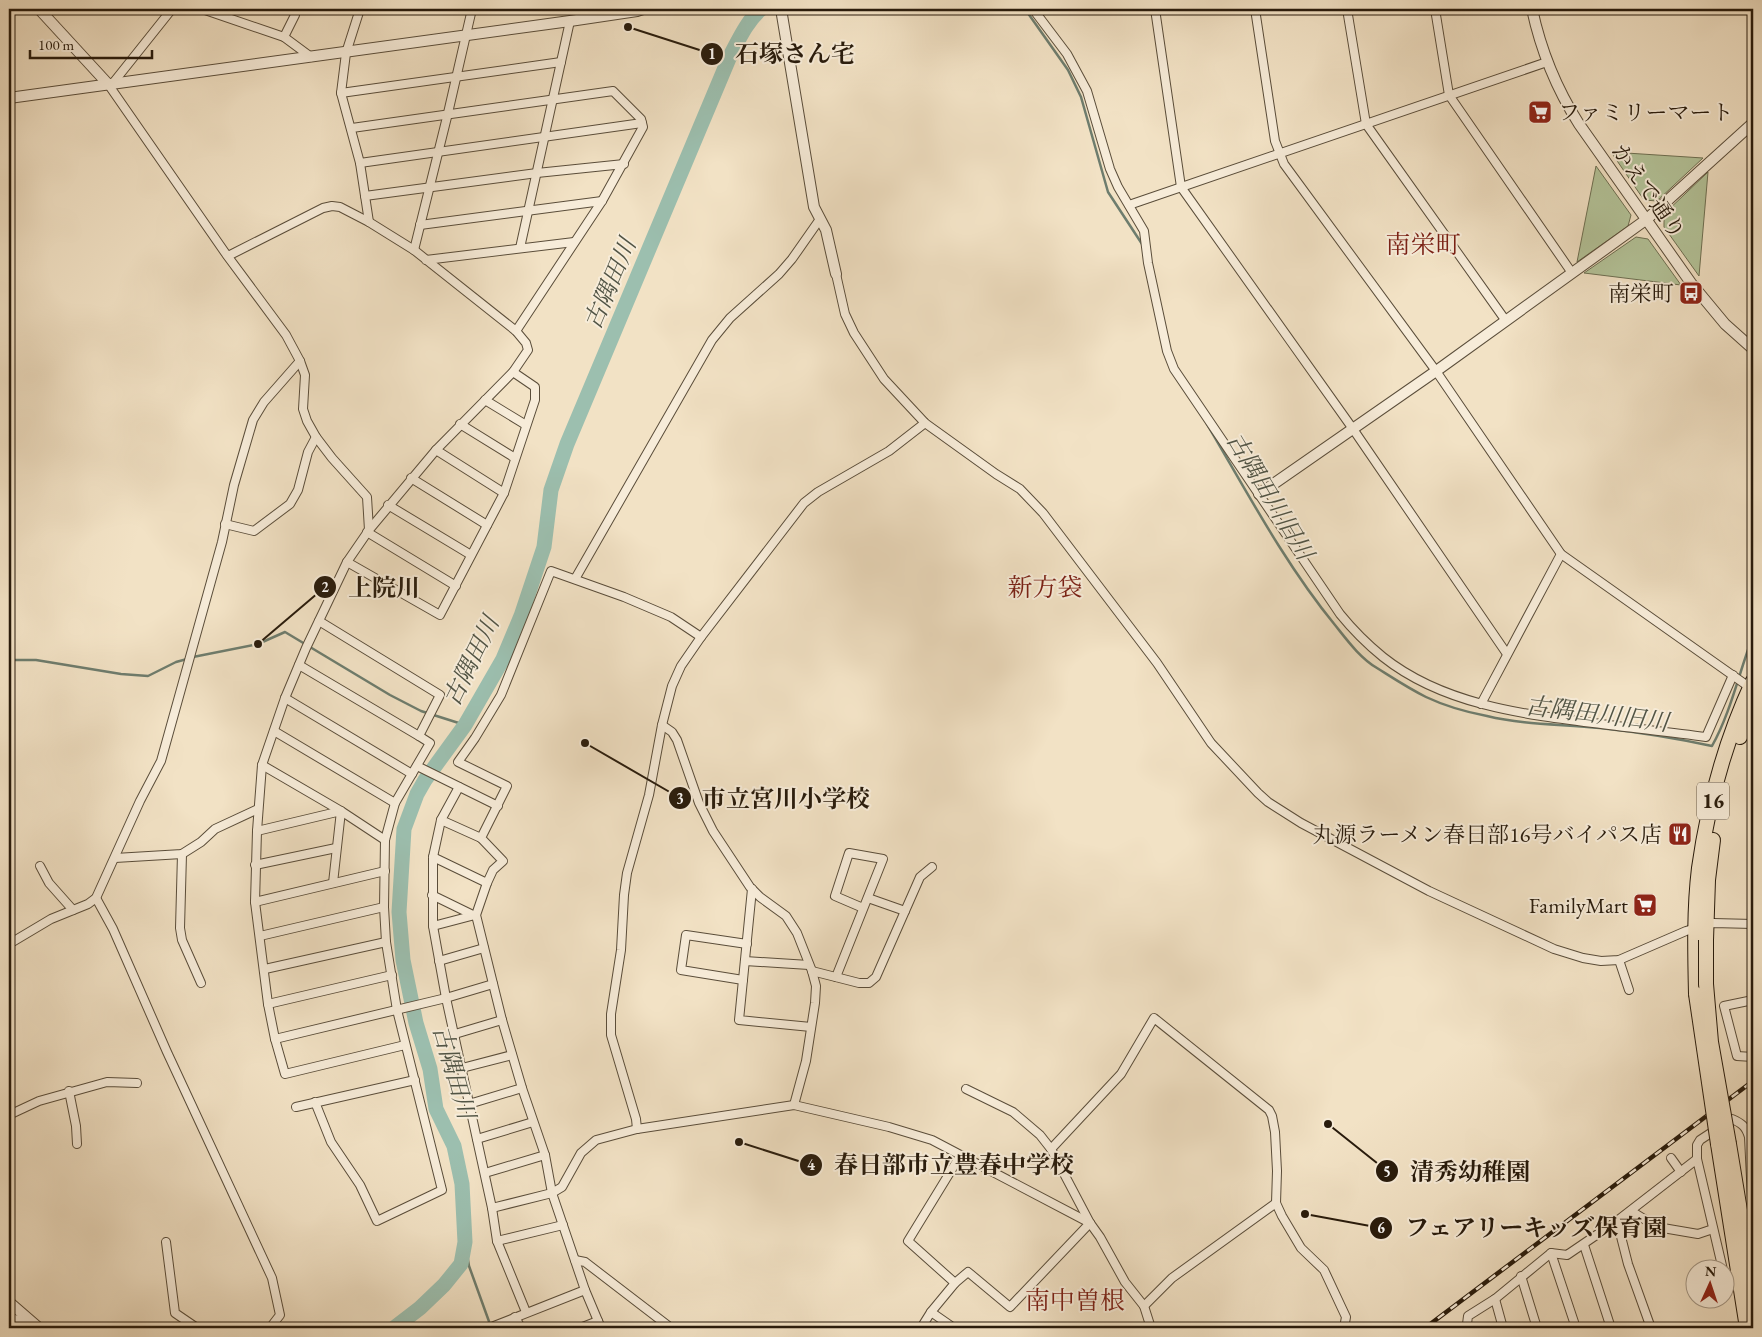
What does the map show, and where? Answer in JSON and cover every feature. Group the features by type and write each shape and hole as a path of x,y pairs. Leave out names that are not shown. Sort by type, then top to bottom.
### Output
{"highway":[{"name":"16","path":"1752,686 1727,746 1708,818 1699,869 1700,941 1696,994 1753,1288"},
{"name":"16","path":"1700,926 1713,838 1740,737 1753,708"},
{"name":"16","path":"1724,1144 1747,1328"}],"street":[{"path":"40,9 111,84 228,256 286,335 305,375 303,409 307,421 316,437 367,497 368,531"},
{"path":"111,84 172,9"},
{"path":"202,9 284,37 311,57"},
{"path":"284,37 295,15 295,9"},
{"path":"361,9 346,52 341,93 360,162 369,222"},
{"path":"414,250 472,9"},
{"path":"9,98 570,21 604,12 644,9"},
{"path":"781,9 814,207 826,230 845,314 854,333 884,379 925,423 1020,489 1043,513 1157,663 1211,743 1258,793 1268,802 1301,823 1429,891 1554,949 1583,958 1601,961 1620,960 1700,926 1713,923 1753,924"},
{"path":"1033,9 1067,54 1087,91 1110,169 1144,231 1148,263 1167,351 1174,369 1340,614 1358,636 1383,658 1406,672 1447,692 1481,704 1540,716 1706,737 1733,674"},
{"path":"1155,9 1181,187 1353,429 1507,654"},
{"path":"1255,9 1275,142 1284,164 1436,371 1561,554 1752,686"},
{"path":"1347,9 1366,124 1506,321"},
{"path":"1435,9 1449,95 1572,273"},
{"name":"かえで通り","path":"1532,9 1547,62 1579,124 1708,305 1738,337 1753,349"},
{"path":"520,248 570,21"},
{"path":"341,93 561,62"},
{"path":"1129,205 1547,62"},
{"path":"352,128 613,91 640,119 643,127 624,164 602,201 516,331"},
{"path":"1259,494 1436,371 1647,220 1753,122"},
{"path":"360,162 642,123"},
{"path":"365,196 537,173 624,164"},
{"path":"420,225 602,201"},
{"path":"228,256 323,208 340,207 369,222 414,250 516,331 526,343 528,350 513,372 460,424 411,478 368,531 347,562 285,698 262,765 255,865 255,902 268,1004 285,1074 405,1045"},
{"path":"575,579 712,340 730,318 779,274 820,219"},
{"path":"426,260 574,242"},
{"path":"9,944 51,919 88,904 96,898 140,801 161,761 253,420 264,402 300,361"},
{"path":"347,562 440,616 504,493 534,400 534,387 513,372"},
{"path":"485,400 526,424"},
{"path":"637,1129 636,1119 611,1034 611,1014 621,950 627,874 650,794 662,725 672,686 681,666 701,637 804,503 818,492 889,450 925,423"},
{"path":"460,424 515,458"},
{"path":"225,524 254,531 290,504 298,490 308,452 316,437"},
{"path":"436,450 504,493"},
{"path":"411,478 487,525"},
{"path":"388,505 471,555"},
{"path":"368,531 456,586"},
{"path":"1481,704 1561,554"},
{"path":"481,838 507,786 458,762 476,738 501,694 551,571 624,596 670,617 701,637"},
{"path":"319,621 440,695 419,736"},
{"path":"299,665 430,743 395,803 385,840 384,906 386,942 405,1045 442,1190 377,1221 360,1186 331,1142 315,1102"},
{"path":"285,698 412,774"},
{"path":"662,725 672,732 677,740 700,803 713,831 752,889 786,916 797,933 810,968 816,986 806,1061 794,1105"},
{"path":"274,731 395,803"},
{"path":"262,765 341,811 385,840"},
{"path":"417,766 498,806"},
{"path":"460,788 441,820 433,857 433,926 446,998 485,1173 497,1241 526,1312"},
{"path":"115,858 182,854 201,842 215,829 258,809"},
{"path":"257,831 341,811"},
{"path":"334,883 341,811"},
{"path":"441,820 481,838 503,861 494,870 487,883 475,915 512,1055 545,1155 552,1193 599,1325 580,1328"},
{"path":"255,865 336,848"},
{"path":"836,977 883,859 849,853 835,896 863,908"},
{"path":"182,854 180,928 182,940 201,983"},
{"path":"433,857 487,883"},
{"path":"40,866 48,883 73,910"},
{"path":"745,961 810,968 859,983 869,983 876,976 920,877 932,867"},
{"path":"255,902 385,871"},
{"path":"752,889 739,1020 811,1027"},
{"path":"432,895 475,915"},
{"path":"96,898 113,929 163,1044 272,1278 280,1315 270,1328"},
{"path":"868,898 905,911"},
{"path":"260,936 384,906"},
{"path":"433,926 475,915"},
{"path":"743,980 681,970 686,935 747,944"},
{"path":"265,969 386,942"},
{"path":"439,961 484,948"},
{"path":"1620,960 1629,990"},
{"path":"268,1004 392,975"},
{"path":"275,1039 400,1010 493,984"},
{"path":"1753,1000 1724,1006 1737,1056 1753,1057"},
{"path":"1051,1149 1120,1074 1154,1018 1269,1110 1272,1116 1274,1132 1277,1172 1276,1203 1301,1248 1324,1270 1346,1317 1344,1328"},
{"path":"455,1034 502,1020"},
{"path":"462,1068 512,1055"},
{"path":"296,1107 415,1080"},
{"path":"9,1115 39,1101 69,1091 107,1082 137,1084"},
{"path":"469,1104 522,1088"},
{"path":"966,1089 1013,1112 1040,1136 1051,1149 1090,1223 1125,1282 1144,1306 1151,1328"},
{"path":"69,1091 76,1126 77,1144"},
{"path":"492,1208 552,1193 562,1186 581,1153 596,1140 637,1129 794,1105 890,1127 932,1140 1090,1223"},
{"path":"1721,1260 1697,1160 1697,1146 1700,1140 1732,1119 1747,1128 1751,1141 1753,1219"},
{"path":"477,1138 534,1122"},
{"path":"485,1173 545,1155"},
{"path":"955,1283 908,1241 960,1156"},
{"path":"1671,1158 1682,1172"},
{"path":"1468,1328 1468,1316 1495,1299 1551,1253 1567,1255 1631,1211 1697,1160"},
{"path":"1144,1306 1172,1278 1276,1203"},
{"path":"1631,1211 1657,1227 1698,1234 1713,1229"},
{"path":"1617,1221 1628,1264 1651,1328"},
{"path":"921,1328 931,1312 955,1283 968,1272 1010,1307 1090,1223"},
{"path":"497,1241 563,1225"},
{"path":"166,1242 175,1313 197,1328"},
{"path":"1584,1244 1611,1328"},
{"path":"1551,1253 1576,1328"},
{"path":"575,1260 585,1262 671,1328"},
{"path":"1521,1276 1537,1328"},
{"path":"488,1328 585,1290"},
{"path":"1495,1299 1503,1328"},
{"path":"9,1302 37,1326"},
{"path":"931,1312 954,1328"},
{"path":"515,1317 521,1328"},
{"path":"9,1318 37,1326"}],"green space":[{"path":"1611,152 1703,158 1657,201 1644,200"},
{"path":"1596,166 1631,215 1628,226 1577,262"},
{"path":"1708,172 1699,276 1664,227 1664,214"},
{"path":"1636,237 1648,239 1681,285 1584,273"}],"waterway":[{"name":"古隅田川","path":"394,1328 420,1308 444,1285 461,1264 465,1242 462,1184 454,1146 436,1109 430,1069 416,1023 403,960 399,912 404,829 417,794 425,780 465,725 503,659 521,616 544,547 551,490 567,444 730,56 747,25 761,9"},
{"name":"古隅田川旧川","path":"1025,9 1068,70 1081,97 1108,192 1142,244"},
{"name":"古隅田川旧川","path":"1207,424 1283,553 1317,602 1349,643 1371,664 1413,690 1441,703 1463,711 1501,719 1628,731 1712,746 1730,706 1753,636"},
{"path":"193,657 258,644 285,632 390,695 421,711 465,725"},
{"path":"9,660 36,660 121,674 148,676 176,662 187,659"},
{"path":"465,1242 469,1266 491,1327"}],"railway":[{"path":"1425,1328 1753,1081"}],"place":[{"name":"石塚さん宅","path":"628,27"},
{"name":"ファミリーマート","path":"1540,112"},
{"name":"南栄町","path":"1691,293"},
{"name":"上院川","path":"258,644"},
{"name":"市立宮川小学校","path":"585,743"},
{"name":"丸源ラーメン春日部16号バイパス店","path":"1680,834"},
{"name":"FamilyMart","path":"1645,905"},
{"name":"清秀幼稚園","path":"1328,1124"},
{"name":"春日部市立豊春中学校","path":"739,1142"},
{"name":"フェアリーキッズ保育園","path":"1305,1214"}],"district":[{"name":"南栄町","path":"1423,244"},
{"name":"新方袋","path":"1045,587"},
{"name":"南中曽根","path":"1075,1300"}]}
